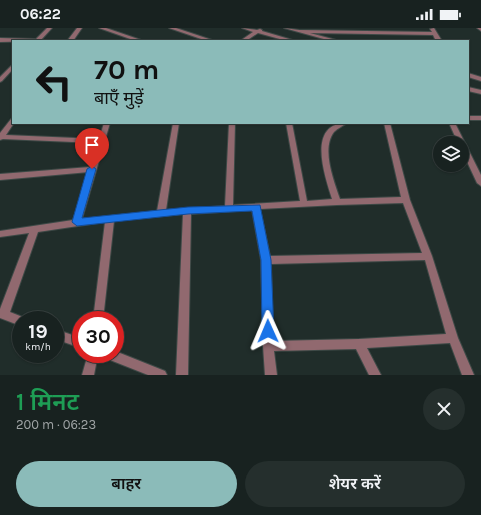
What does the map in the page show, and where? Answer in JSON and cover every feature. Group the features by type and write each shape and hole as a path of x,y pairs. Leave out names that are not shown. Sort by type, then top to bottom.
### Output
{"street":[{"path":"38,40 50,28"},
{"path":"71,40 80,28"},
{"path":"101,28 138,40"},
{"path":"171,28 209,40"},
{"path":"244,28 260,30 289,40"},
{"path":"286,28 333,40"},
{"path":"431,28 438,40"},
{"path":"245,40 260,30"},
{"path":"300,31 434,34"},
{"path":"0,40 12,40"},
{"path":"0,80 12,67"},
{"path":"469,75 481,79"},
{"path":"469,89 481,92"},
{"path":"469,118 481,118"},
{"path":"0,138 12,121"},
{"path":"77,222 107,124"},
{"path":"161,213 176,124"},
{"path":"229,208 232,124"},
{"path":"289,124 304,204"},
{"path":"337,202 328,170 325,154 325,140 329,132 340,124"},
{"path":"387,124 406,200 428,256 453,338 468,375"},
{"path":"452,124 458,136"},
{"path":"0,138 101,141"},
{"path":"469,158 481,183"},
{"path":"0,177 92,169"},
{"path":"0,234 77,222 161,213 337,202 406,200"},
{"path":"256,208 266,260 268,346 271,375"},
{"path":"182,375 188,211"},
{"path":"99,311 110,218"},
{"path":"12,317 2,313 34,229"},
{"path":"266,260 428,256"},
{"path":"268,346 359,344 453,338"},
{"path":"359,344 374,375"},
{"path":"124,360 161,375"},
{"path":"88,375 91,363"}],"route":[{"path":"92,169 77,222 188,211 256,208 266,260 268,331"}]}
